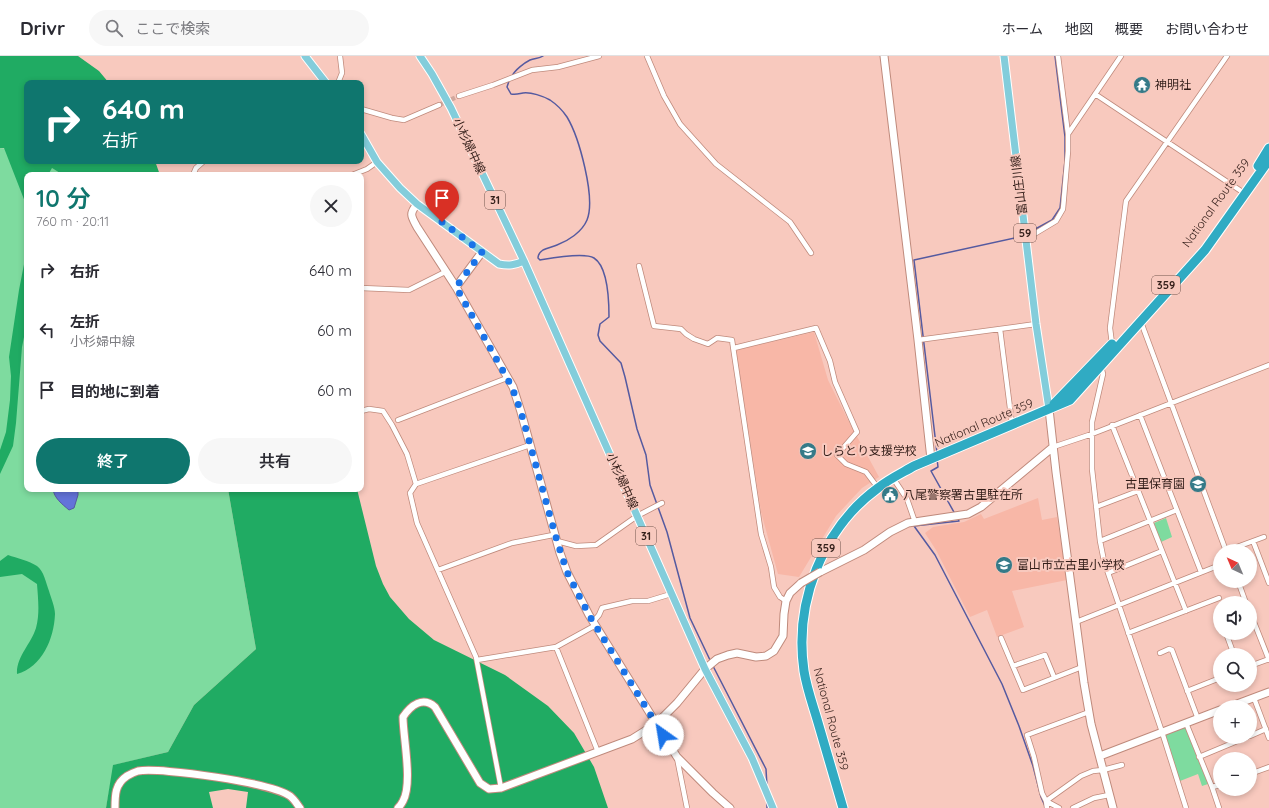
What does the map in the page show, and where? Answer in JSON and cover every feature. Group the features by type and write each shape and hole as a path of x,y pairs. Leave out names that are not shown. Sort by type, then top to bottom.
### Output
{"highway":[{"name":"National Route 359","path":"1049,409 1112,344 1201,246 1241,191 1269,148"},
{"name":"National Route 359","path":"843,808 807,683 804,671 802,646 803,629 815,568 834,535 848,516 864,500 893,478 914,466 1070,400 1205,250 1269,160"}],"main road":[{"path":"304,56 324,80"},
{"name":"小杉婦中線","path":"420,56 451,108 524,261 705,669 752,758 773,808"},
{"name":"富山庄川線","path":"1004,56 1036,324 1049,409"},
{"path":"364,139 377,162 400,188 417,204 499,264 508,265 524,261"}],"street":[{"path":"339,80 342,73 340,56"},
{"path":"459,96 532,70 563,65 599,56"},
{"path":"647,56 664,96 680,124 716,164 790,222 811,253"},
{"path":"884,56 931,459"},
{"path":"1026,239 1056,221 1063,209 1068,134 1058,56"},
{"path":"1068,134 1121,56"},
{"path":"1112,344 1110,328 1126,201 1227,56"},
{"path":"1095,94 1168,141 1241,191"},
{"path":"364,110 404,120 440,104"},
{"path":"361,172 367,170 377,162"},
{"path":"194,172 201,164"},
{"path":"417,204 411,211 411,216 445,272 456,287 512,387 521,412 555,538 567,572 595,624 677,757 730,808"},
{"path":"456,287 482,252"},
{"path":"638,266 654,326 682,330 694,339 708,344 717,338 732,340 761,534 771,567 774,587 780,597 786,601"},
{"path":"364,288 409,290 445,272"},
{"path":"1141,322 1223,544"},
{"path":"918,340 1036,324"},
{"path":"734,348 816,328 830,361 835,382 857,432 837,455 846,464 866,472 878,488"},
{"path":"1000,329 1012,424"},
{"path":"398,808 404,800 406,789 407,756 403,717 408,710 418,703 430,703 435,707 480,783 489,789 501,788 632,740 656,724 677,703 705,669 717,659 737,653 756,657 766,656 774,651 783,636 786,601 790,593 801,583 859,553 908,523 968,514 981,506 1053,447 1092,434 1269,365"},
{"path":"1101,366 1103,374 1092,422 1092,469 1100,541 1108,573 1186,808"},
{"path":"398,420 507,378"},
{"path":"364,410 370,409 383,411 407,454 416,484"},
{"path":"1049,409 1089,712 1113,808"},
{"path":"1140,415 1201,572"},
{"path":"1112,425 1186,611"},
{"path":"501,788 477,660 417,524 410,493 416,484 530,444"},
{"path":"893,478 907,499 915,522"},
{"path":"1096,507 1138,491"},
{"path":"438,570 512,543 555,538 576,546 596,545 637,516 662,503"},
{"path":"1100,541 1177,510"},
{"path":"1245,544 1264,537"},
{"path":"1253,541 1269,583"},
{"path":"1108,573 1162,551"},
{"path":"1076,622 1213,568"},
{"path":"477,660 556,647 595,624 602,608 632,601 648,602 671,594"},
{"path":"1128,633 1213,600"},
{"path":"1257,630 1269,660 1257,664"},
{"path":"1001,638 1023,690 1082,667"},
{"path":"556,647 598,752"},
{"path":"1160,653 1169,649 1172,650 1198,719"},
{"path":"1013,666 1045,655 1054,678"},
{"path":"1187,691 1213,681"},
{"path":"1248,700 1269,692"},
{"path":"1254,698 1269,738"},
{"path":"1047,808 1027,735 1089,712"},
{"path":"1100,756 1213,713"},
{"path":"1186,723 1219,808"},
{"path":"1257,733 1266,730"},
{"path":"1199,757 1230,744"},
{"path":"677,757 687,808"},
{"path":"1046,801 1081,776 1093,771 1122,765"},
{"path":"1257,771 1269,767"},
{"path":"115,808 115,790 120,781 128,775 138,771 158,771 211,777 262,786 278,790 291,796 300,808"},
{"path":"1073,808 1094,798 1109,795"},
{"path":"1046,801 1059,808"}],"shaded area":[{"name":"しらとり支援学校","path":"814,332 828,380 879,477 862,488 836,516 799,577 778,574 761,512 736,350"},
{"name":"富山市立古里小学校","path":"1038,498 1042,520 1057,517 1067,580 1012,591 1024,627 997,637 987,610 970,617 936,550 925,533 933,527 964,522 981,514 984,519"}],"green space":[{"path":"0,56 78,56 99,71 106,80 24,80 24,164 156,164 159,172 58,172 52,168 50,172 24,172 24,199 4,148 0,148"},
{"path":"0,148 24,150 24,164 46,164 58,172 24,172 24,492 229,492 256,649 194,705 168,752 114,765 106,808 0,808"},
{"path":"24,264 24,337 16,423 13,446 0,474 0,450 6,432 10,400 11,376 9,357"},
{"path":"229,492 358,492 376,566 390,597 409,619 434,640 505,675 548,706 574,733 594,767 608,808 246,808 248,792 228,789 209,792 213,808 106,808 113,765 168,752 194,705 256,649"},
{"path":"1166,518 1172,537 1161,542 1154,523"},
{"path":"8,555 39,568 44,577 55,611 52,633 45,651 40,659 33,665 17,674 17,668 21,656 36,628 38,595 37,584 22,574 0,577 0,561"},
{"path":"1185,727 1208,784 1202,786 1198,774 1180,781 1165,734"}],"water":[{"path":"54,492 78,492 74,508 69,510 57,498"}],"waterway":[{"path":"512,76 517,69 525,63 543,56"},
{"path":"1028,233 1052,220 1060,208 1065,161 1065,137 1055,56"},
{"path":"509,81 507,87 511,94 533,94 550,100 567,117 572,126 581,153 588,183 589,210 587,220 574,236 543,250 539,253 538,258 540,260 568,256 589,256 594,258 602,269 607,285 609,317 600,324 598,335 600,341 621,363 637,429 646,455 650,485 667,532 690,618 710,660"},
{"path":"937,453 914,260 1023,235"},
{"path":"937,459 938,467 931,471 955,514"},
{"path":"957,517 959,521 914,526 935,555 1002,684 1019,726 1045,806"},
{"path":"713,666 766,769 767,787"},
{"path":"767,803 767,808"}],"tunnel":[{"path":"439,105 459,96"}],"place":[{"name":"神明社","path":"1142,85"},
{"name":"しらとり支援学校","path":"808,451"},
{"name":"古里保育園","path":"1198,484"},
{"name":"八尾警察署古里駐在所","path":"890,495"},
{"name":"富山市立古里小学校","path":"1004,565"}],"route":[{"path":"442,222 482,252 456,287 512,387 521,412 560,553 567,572 589,615 663,735"}]}
